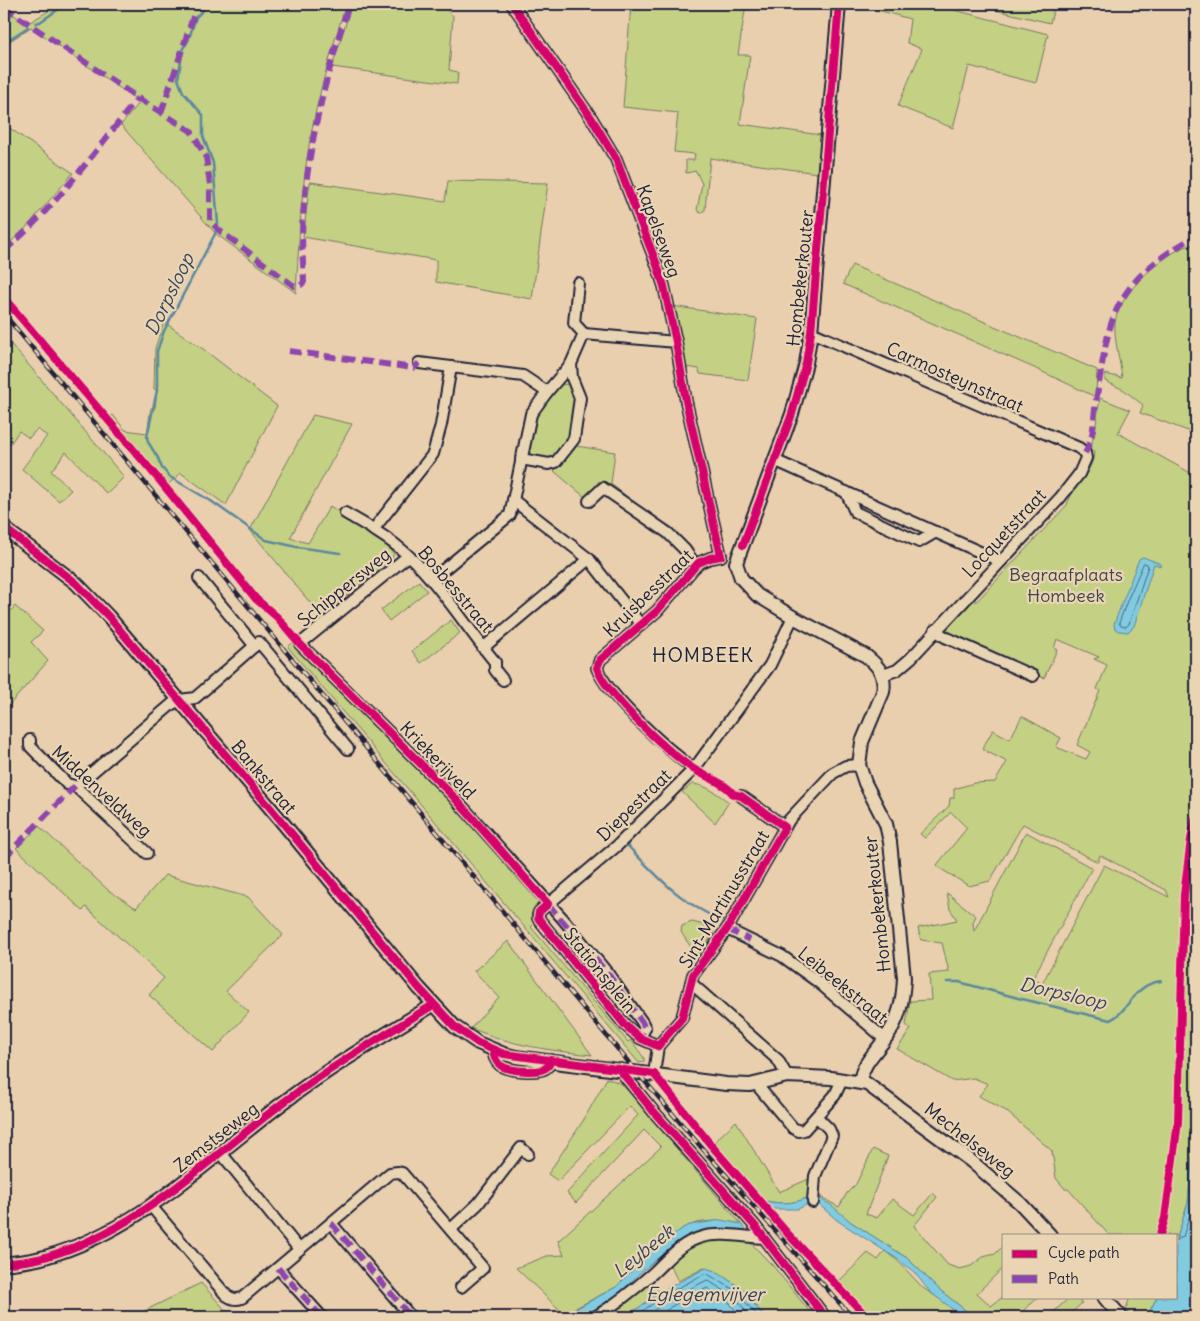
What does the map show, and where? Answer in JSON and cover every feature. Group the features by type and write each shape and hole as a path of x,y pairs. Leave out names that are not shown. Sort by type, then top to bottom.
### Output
{"street":[{"name":"Kapelseweg","path":"512,4 592,120 616,159 659,270 721,556"},
{"name":"Hombekerkouter","path":"736,564 792,414 806,363 811,332 839,4"},
{"path":"578,283 574,322 584,334 676,342"},
{"name":"Carmosteynstraat","path":"811,332 1079,448 1085,453"},
{"path":"431,580 510,516 532,414 547,392 571,364 584,334"},
{"path":"419,363 523,376 547,392"},
{"path":"521,459 549,464 556,462 574,439 580,398 572,378 571,364"},
{"path":"372,530 432,454 441,424 451,367"},
{"name":"Locquetstraat","path":"882,674 901,667 1070,486 1083,467 1086,458 1085,453"},
{"path":"774,460 1000,561"},
{"path":"589,501 603,488 668,532 685,550 696,566"},
{"path":"846,492 855,512 919,542 936,532"},
{"path":"513,500 588,559 641,626"},
{"name":"Bosbesstraat","path":"345,513 397,546 431,580 495,662 495,670 503,680"},
{"name":"Bankstraat","path":"4,528 92,598 180,700 433,1005 454,1027 478,1043 516,1057 726,1084 756,1084 787,1076 860,1082"},
{"name":"Schippersweg","path":"300,644 408,556"},
{"path":"721,556 736,564 741,578 753,592 793,617 866,656 876,664 882,674"},
{"name":"Kruisbesstraat","path":"694,769 678,758 627,708 609,688 596,668 600,660 657,611 698,563 721,556"},
{"path":"484,648 588,559"},
{"path":"199,578 255,646 259,642 348,749"},
{"name":"Diepestraat","path":"548,904 618,845 694,769 770,665 793,617"},
{"path":"935,630 944,637 1032,676"},
{"name":"Kriekerijveld","path":"300,644 453,796 548,904"},
{"name":"Middenveldweg","path":"82,781 172,704 180,700 195,698 255,646"},
{"name":"Hombekerkouter","path":"860,1082 861,1075 870,1058 885,1039 898,1017 901,1009 903,988 903,968 890,842 886,824 865,783 859,765 862,742 883,692 882,674"},
{"name":"Middenveldweg","path":"30,740 30,746 35,752 67,784 76,786 147,853"},
{"name":"Sint-Martinusstraat","path":"658,1046 682,1018 693,975 727,929 785,827 833,773 839,768 859,765"},
{"path":"741,796 785,827"},
{"name":"Stationsplein","path":"640,1038 645,1028 642,1022 609,975 548,904 539,912 538,918 625,1025 640,1038 658,1046"},
{"name":"Leibeekstraat","path":"727,929 782,956 811,976 885,1039"},
{"path":"691,983 778,1060 787,1076"},
{"name":"Zemstseweg","path":"4,1264 44,1258 104,1235 151,1206 285,1101 433,1005"},
{"path":"654,1074 658,1046"},
{"path":"619,1069 654,1112 752,1222 825,1317"},
{"path":"756,1084 793,1128 799,1131 804,1130 817,1117 835,1095 842,1080"},
{"name":"Mechelseweg","path":"860,1082 874,1088 971,1161 1020,1203 1049,1234"},
{"path":"813,1202 815,1176 832,1136 829,1129 817,1117"},
{"path":"451,1229 478,1204 521,1148 528,1154"},
{"path":"220,1153 300,1249"},
{"path":"151,1206 231,1299 237,1300 242,1298 390,1173 402,1173 483,1268 460,1287"},
{"path":"331,1223 411,1317"},
{"path":"595,1317 617,1304 688,1242 720,1235 764,1238"},
{"path":"278,1268 322,1317"},
{"path":"1105,1298 1121,1317"}],"green space":[{"path":"60,4 346,4 321,89 310,140 302,197 296,293 215,233 121,125 140,102 31,27 4,45 4,8 27,24"},
{"path":"352,4 441,4 453,16 449,70 458,72 457,84 332,67"},
{"path":"631,4 746,4 738,55 750,55 740,124 821,135 817,173 710,158 705,210 700,213 697,210 702,184 696,171 686,173 686,160 694,160 695,154 674,152 678,113 623,107"},
{"path":"856,4 931,4 1048,34 1036,83 969,66 953,128 898,106 922,49 907,43 910,19"},
{"path":"970,4 1055,4 1050,23"},
{"path":"4,124 73,173 24,230 4,248"},
{"path":"448,181 548,183 532,299 436,282 436,260 303,237 310,182 445,201"},
{"path":"1196,244 1196,434 1140,413 1143,405 1124,390 1105,381 1105,374 1122,378 1116,344 1115,324 1124,300 1145,274 1158,263 1185,247"},
{"path":"852,265 1097,370 1096,397 843,284"},
{"path":"672,306 757,319 748,380 700,374 699,369 686,367"},
{"path":"164,322 203,349 277,406 226,505 181,473 162,490 104,420 113,415 125,430 147,433 151,408 155,408 157,390 154,389 155,348"},
{"path":"4,336 124,477 107,494 66,452 51,471 71,490 59,501 22,469 47,436 37,429 29,438 19,431 4,453 4,436 10,427 4,425"},
{"path":"568,384 576,395 573,432 569,442 561,452 555,455 536,459 530,458 527,453 533,424 544,403 560,385"},
{"name":"Begraafplaats Hombeek","path":"1100,398 1130,410 1118,433 1196,476 1196,1114 1188,1203 1178,1235 1108,1234 1056,1178 1052,1151 1006,1111 979,1096 988,1084 974,1078 952,1081 897,1049 911,1029 906,1025 910,1001 931,1000 929,974 949,972 942,943 921,940 918,928 957,920 950,909 947,893 976,916 973,922 974,931 1026,832 1092,868 1033,978 1042,984 1104,865 1169,897 1166,890 1100,855 1098,862 1023,824 990,881 969,886 936,866 967,828 951,812 925,838 920,834 949,806 950,798 954,798 954,789 974,783 995,782 1007,762 982,749 993,730 1010,739 1022,716 1061,738 1056,747 1086,759 1090,752 1077,745 1100,691 1097,689 1107,665 1094,659 1099,657 1057,639 1054,648 1057,650 1044,678 941,634 973,601 977,601 1067,505 1093,460 1094,452 1090,449"},
{"path":"313,415 352,424 290,538 308,543 330,506 389,546 394,554 386,564 321,616 250,530"},
{"path":"576,446 615,452 611,484 625,495 623,498 599,481 586,498 554,471"},
{"path":"419,581 427,591 389,621 381,610"},
{"path":"4,606 10,612 15,606 43,631 31,642 48,661 4,711"},
{"path":"451,620 460,633 421,663 412,651"},
{"path":"292,643 406,753 463,812 540,900 531,914 535,923 531,927 628,1042 631,1040 644,1058 644,1062 639,1063 288,647"},
{"path":"692,784 707,788 729,802 715,823 682,792"},
{"path":"39,826 108,890 136,908 165,875 248,897 283,935 226,991 249,1012 213,1052 149,995 164,978 86,907 83,911 16,848"},
{"path":"692,922 713,930 713,934 700,953 692,949 681,932 682,926"},
{"path":"508,941 592,1055 530,1046 501,1039 471,1028 499,997 474,971"},
{"path":"607,1078 622,1084 741,1224 712,1221 697,1223 683,1228 648,1255 616,1287 564,1314 516,1268 547,1256 564,1255 558,1241 661,1147 644,1130 576,1203 567,1193 638,1115 630,1106 558,1181 548,1174 583,1121"},
{"path":"736,1121 779,1192 811,1178 807,1195 808,1201 807,1198 787,1203 766,1201 768,1205 764,1206 711,1145"},
{"path":"873,1149 888,1156 866,1214 877,1218 892,1199 914,1215 933,1193 937,1197 914,1226 948,1265 960,1269 971,1266 983,1257 995,1254 1002,1247 1002,1269 977,1293 991,1306 1002,1298 1038,1298 1016,1317 974,1317 941,1291 907,1258 851,1222 817,1196 839,1207 847,1193 856,1184"},
{"path":"718,1239 749,1241 773,1266 814,1317 765,1317 747,1296 749,1290 744,1290 715,1271 704,1268 678,1281 668,1261 693,1244"},
{"path":"885,1251 898,1261 923,1288 949,1305 961,1317 860,1317 833,1287 868,1253 878,1260"},
{"path":"651,1281 660,1292 626,1317 610,1317"},
{"path":"201,1283 229,1314 229,1317 132,1317"},
{"path":"1069,1298 1076,1298 1082,1303 1067,1317 1048,1317"},
{"path":"1130,1298 1156,1298 1147,1317 1133,1317 1126,1309"}],"water":[{"path":"1143,557 1161,564 1161,566 1154,564 1134,626 1128,632 1119,631 1115,629 1114,624 1139,559"},
{"path":"1196,1114 1196,1300 1187,1317 1147,1317 1156,1298 1178,1298 1178,1235 1188,1203"},
{"path":"817,1197 831,1205 851,1222 907,1258 941,1291 974,1317 963,1317 930,1292 914,1272 899,1260 838,1221 816,1202"},
{"path":"807,1198 808,1204 798,1209 770,1209 765,1201 786,1203"},
{"path":"721,1220 741,1224 748,1232 707,1231 688,1236 640,1273 614,1299 580,1317 561,1317 616,1287 648,1255 683,1228"},
{"name":"Eglegemvijver","path":"706,1268 715,1271 744,1290 749,1290 747,1296 765,1317 626,1317 662,1291"}],"waterway":[{"name":"Dorpsloop","path":"36,23 66,4"},
{"name":"Dorpsloop","path":"199,4 203,7 203,10 196,17 188,41 183,48 178,79 183,92 203,115 203,136 213,163 218,224 215,234 164,331 157,351 157,390 147,437 148,442 162,468 170,477 211,501 266,540 297,547 340,553"},
{"name":"Dorpsloop","path":"4,43 28,27"},
{"name":"Dorpsloop","path":"626,844 670,888 694,906 722,920"},
{"name":"Dorpsloop","path":"947,982 959,982 1110,1020 1122,1011 1144,987 1161,981"}],"railway":[{"path":"4,314 636,1071 852,1317"}],"marked path":[{"path":"161,113 196,8 201,4"},
{"path":"4,7 138,98 191,131 206,157 210,185 210,221 220,231 294,286 301,285 304,282 302,224 314,135 326,82 349,4"},
{"path":"4,251 58,197 138,98"},
{"path":"1085,453 1092,434 1104,355 1116,311 1123,298 1140,276 1172,250 1196,236"},
{"path":"289,351 414,368 419,363"},
{"path":"4,858 75,786"},
{"path":"548,904 609,975 642,1022 645,1028 640,1038"},
{"path":"727,929 750,940"},
{"path":"331,1223 411,1317"},
{"path":"278,1268 322,1317"}],"cycle path":[{"path":"512,4 592,119 616,159 657,265 664,286 686,401 721,556 698,563 657,611 600,660 597,668 612,693 624,707 681,760 725,786 733,794 741,796 785,827 727,929 693,975 682,1018 658,1046"},
{"path":"743,545 792,414 806,363 811,332 839,4"},
{"path":"4,298 161,482 256,599 277,617 300,644 453,796 548,904 539,912 538,918 625,1025 640,1038 658,1046"},
{"path":"4,528 76,583 108,616 278,817 419,988 455,1027 478,1043 504,1054 654,1074"},
{"path":"1160,1234 1165,1218 1178,1122 1184,895 1196,816"},
{"path":"4,1264 40,1258 79,1245 111,1230 142,1212 302,1089 433,1005"},
{"path":"493,1050 494,1056 500,1065 516,1070 531,1071 543,1069 549,1065 550,1060"},
{"path":"619,1069 654,1112 755,1226 825,1317"},
{"path":"654,1074 711,1145 788,1234 867,1317"}],"district":[{"name":"HOMBEEK","path":"703,654"}],"water label":[{"name":"Leybeek","path":"643,1251"}]}
